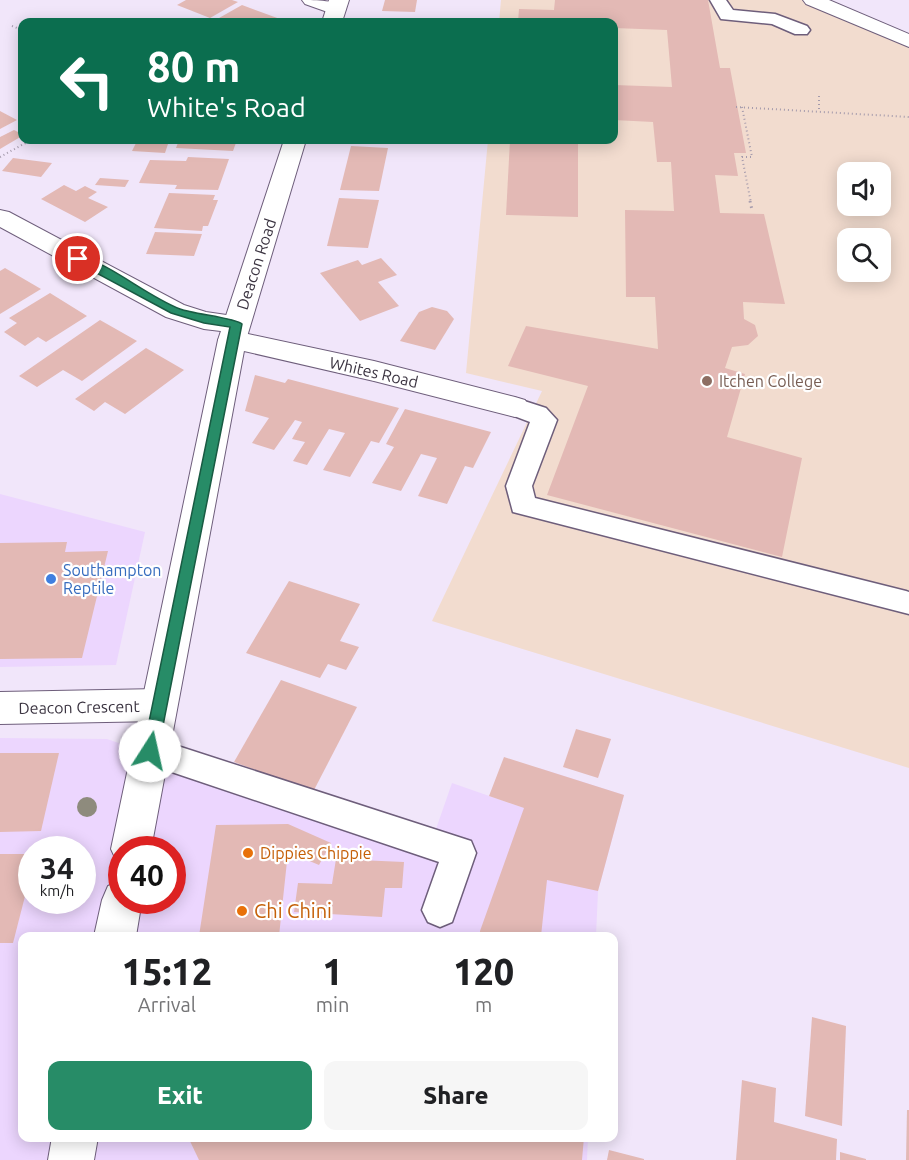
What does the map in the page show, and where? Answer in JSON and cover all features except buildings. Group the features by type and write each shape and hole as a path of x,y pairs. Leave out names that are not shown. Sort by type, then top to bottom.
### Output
{"street":[{"path":"312,0 336,10"},
{"path":"813,0 909,41"},
{"name":"Deacon Road","path":"134,836 234,332 294,144"},
{"name":"Whites Road","path":"0,217 175,311 234,332 515,407"},
{"name":"Deacon Crescent","path":"0,708 159,705"},
{"path":"115,932 119,914"},
{"path":"71,1160 74,1142"}],"lane":[{"path":"718,0 727,15 775,19 801,30"},
{"path":"515,407 537,414 544,420 519,486 523,505 906,603"},
{"path":"150,751 459,854 440,910"}],"path":[{"path":"12,26 18,28"},
{"path":"819,96 819,111"},
{"path":"736,107 909,117"},
{"path":"742,107 752,157 742,158 752,210"},
{"path":"0,157 24,144"}],"shaded area":[{"name":"Itchen College","path":"501,0 813,0 909,41 909,768 432,621 542,391 466,373 488,144 618,144 618,18 499,18"},
{"path":"0,494 145,532 116,665 0,667"},
{"path":"0,738 107,739 429,849 452,783 524,808 539,768 624,795 598,891 596,932 18,932 18,1142 588,1142 587,1160 0,1160"}],"place":[{"name":"Itchen College","path":"707,381"},
{"name":"Southampton Reptile","path":"51,579"},
{"name":"Dippies Chippie","path":"248,853"},
{"name":"Chi Chini","path":"242,911"}],"route":[{"path":"78,259 175,311 204,320 237,324 150,751"}]}
